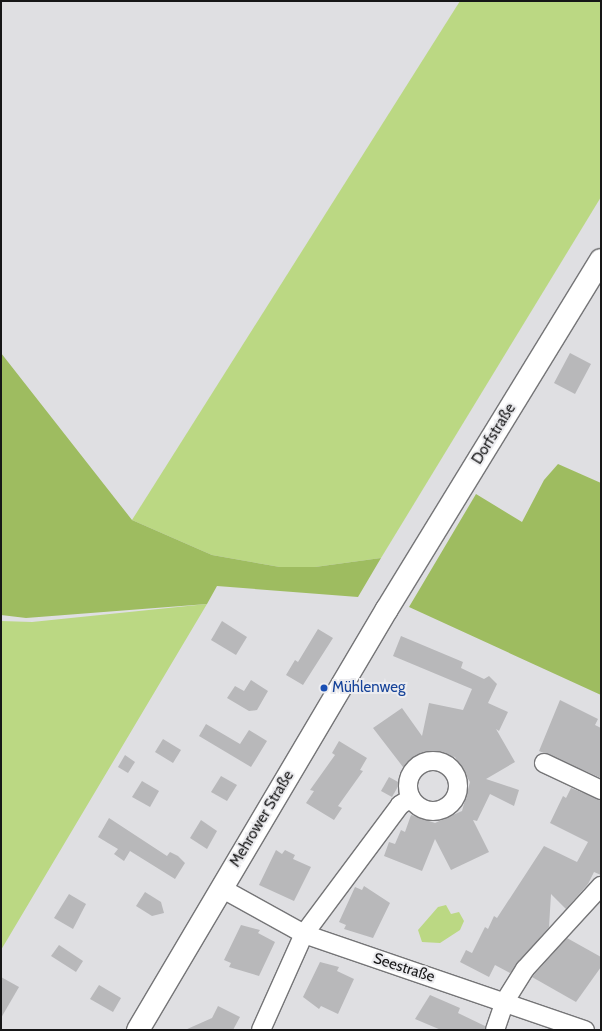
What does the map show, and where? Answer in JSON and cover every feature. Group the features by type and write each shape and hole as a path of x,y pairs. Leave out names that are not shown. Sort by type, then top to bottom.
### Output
{"main road":[{"name":"Dorfstraße","path":"387,609 601,260"},
{"name":"Mehrower Straße","path":"138,1030 387,609"}],"street":[{"path":"544,763 601,790"},
{"path":"261,1030 304,934 400,805 411,798"},
{"path":"495,1030 505,1001 525,969 601,886"},
{"name":"Seestraße","path":"221,888 304,934 505,1001 585,1030"}],"green space":[{"path":"460,1 601,1 601,197 381,558 315,567 280,567 212,555 132,520"},
{"path":"1,353 132,520 212,555 280,567 315,567 381,558 358,597 217,586 207,604 26,618 1,615"},
{"path":"558,464 601,483 601,695 409,607 476,494 522,522 544,480"},
{"path":"207,604 1,950 1,621 32,622"},
{"path":"446,905 451,914 459,912 464,921 460,930 440,943 422,942 418,930 438,907"}],"building":[{"path":"570,353 591,364 575,394 554,383"},
{"path":"222,621 247,637 236,655 211,640"},
{"path":"318,629 333,638 303,685 286,675 295,660 298,662"},
{"path":"401,636 463,662 461,668 484,679 489,676 497,684 488,703 508,712 499,731 496,729 515,762 486,779 519,790 514,806 490,794 477,821 473,820 489,852 451,870 435,839 422,871 384,856 389,842 395,844 401,830 405,832 411,815 435,823 462,811 470,782 455,757 438,753 426,751 403,767 373,728 402,708 422,736 429,703 463,710 472,689 393,656"},
{"path":"251,680 268,691 257,710 249,711 227,698 235,686 244,691"},
{"path":"560,700 598,719 595,725 601,728 601,778 539,751"},
{"path":"206,724 240,744 249,730 267,741 251,767 199,736"},
{"path":"163,739 181,750 173,763 155,752"},
{"path":"339,741 367,758 360,770 363,771 338,806 342,808 334,820 306,803 314,791 310,790 335,755 332,753"},
{"path":"125,755 135,762 128,773 118,767"},
{"path":"221,776 237,785 227,801 211,792"},
{"path":"389,777 400,783 392,797 381,791"},
{"path":"142,781 159,791 150,807 132,797"},
{"path":"571,788 601,800 601,875 594,872 588,884 566,909 551,894 549,927 510,973 495,965 489,977 460,962 466,950 472,953 485,927 488,929 494,916 497,918 544,846 577,862 588,842 550,823 563,796 566,798"},
{"path":"109,818 167,856 170,852 178,856 185,863 175,879 130,851 124,861 114,854 118,849 98,837"},
{"path":"201,820 217,831 207,849 190,838"},
{"path":"276,850 282,854 285,850 295,855 293,859 311,867 294,901 259,885"},
{"path":"364,886 390,903 373,938 344,929 346,925 339,922 355,887 362,890"},
{"path":"145,892 161,902 164,913 152,916 136,906"},
{"path":"69,894 86,904 73,929 54,918"},
{"path":"241,925 260,930 258,933 275,942 259,976 229,967 231,963 224,960"},
{"path":"567,938 601,957 601,967 576,1002 532,977"},
{"path":"59,945 83,961 76,972 51,956"},
{"path":"320,962 339,967 337,971 354,979 338,1014 321,1006 319,1009 303,997"},
{"path":"1,977 19,987 1,1018"},
{"path":"99,985 121,998 113,1012 90,999"},
{"path":"430,995 460,1008 458,1013 485,1026 485,1030 441,1030 415,1019"},
{"path":"218,1006 240,1017 233,1030 185,1030 212,1018"}],"place":[{"name":"Mühlenweg","path":"324,688"}]}
